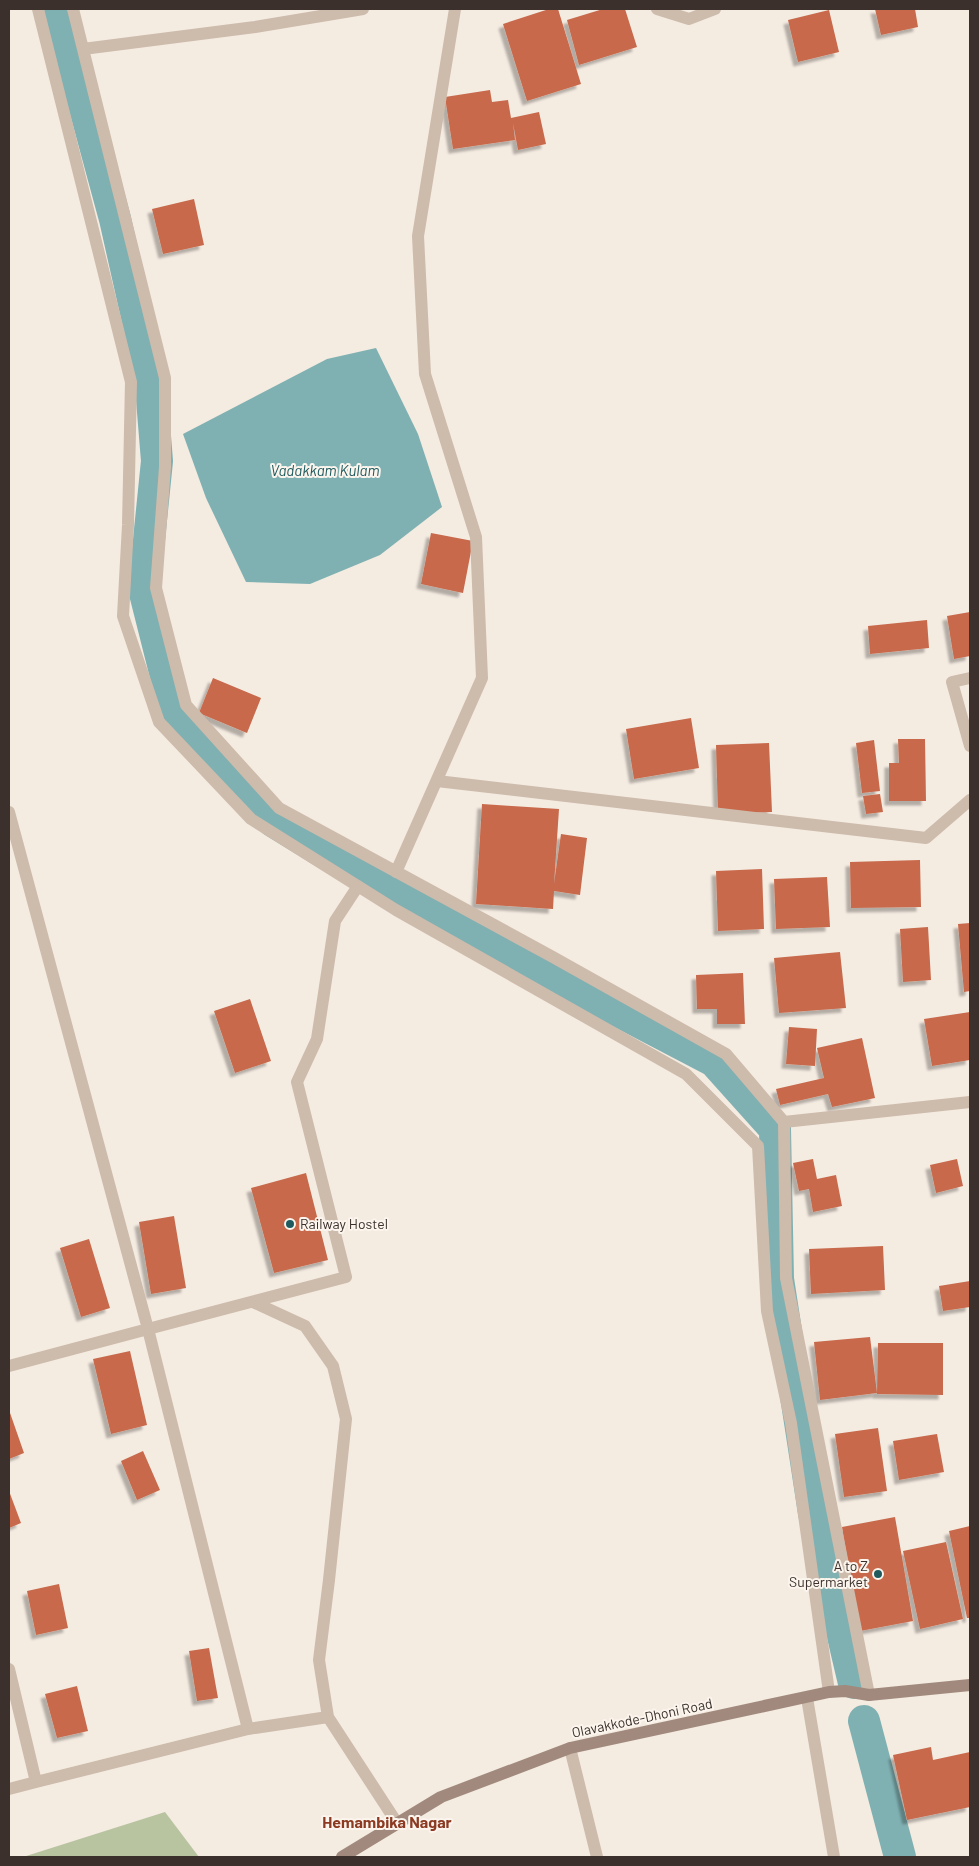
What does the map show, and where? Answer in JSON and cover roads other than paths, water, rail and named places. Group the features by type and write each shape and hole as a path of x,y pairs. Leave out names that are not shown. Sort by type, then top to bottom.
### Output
{"main road":[{"name":"Olavakkode-Dhoni Road","path":"342,1857 441,1797 570,1748 829,1692 845,1692 869,1696 970,1685"}],"street":[{"path":"38,9 132,382 123,616 159,722 251,819 396,910 686,1074 758,1146 767,1311 792,1423 829,1692"},
{"path":"72,9 165,378 165,467 156,588 186,705 279,808 726,1054 784,1122 786,1278 869,1696"},
{"path":"83,49 255,27 363,9"},
{"path":"396,872 482,678 476,537 425,374 418,236 455,9"},
{"path":"657,9 689,19 715,9"},
{"path":"970,678 952,682 970,746"},
{"path":"436,781 926,838 970,800"},
{"path":"9,812 148,1329 248,1729"},
{"path":"9,1366 346,1277 297,1082 317,1038 334,921 358,886"},
{"path":"784,1122 970,1102"},
{"path":"253,1302 305,1326 332,1366 346,1419 319,1660 328,1717 397,1823"},
{"path":"9,1669 36,1782"},
{"path":"807,1698 834,1857"},
{"path":"9,1789 248,1729 328,1717"},
{"path":"570,1748 597,1857"}],"water":[{"name":"Vadakkam Kulam","path":"376,348 418,434 442,507 380,555 310,584 246,582 206,498 183,434 327,359"}],"waterway":[{"path":"58,9 115,219 150,375 157,461 144,589 174,708 273,821 384,889 714,1061 775,1129 778,1279 814,1513 854,1683"},
{"path":"864,1721 900,1857"}],"place":[{"name":"Railway Hostel","path":"290,1224"},
{"name":"A to Z Supermarket","path":"878,1574"}],"district":[{"name":"Hemambika Nagar","path":"387,1822"}]}
